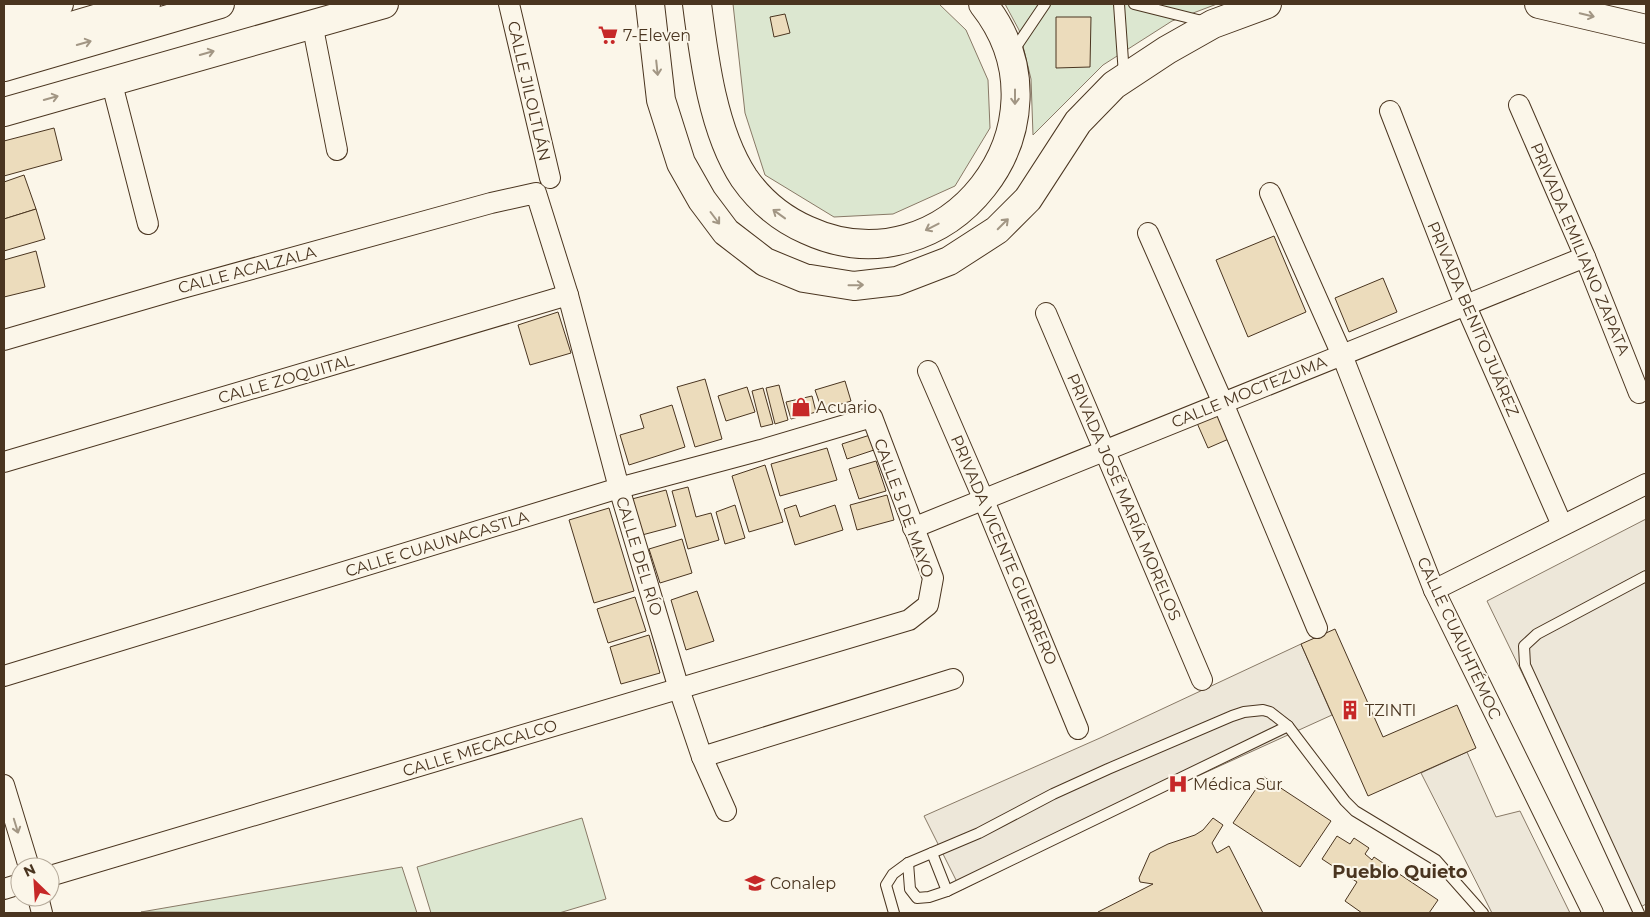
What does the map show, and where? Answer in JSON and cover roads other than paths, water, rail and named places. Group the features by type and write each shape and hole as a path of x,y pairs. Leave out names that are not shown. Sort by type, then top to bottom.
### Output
{"main road":[{"path":"4,20 59,4"},
{"path":"4,46 146,4"},
{"path":"4,67 220,4"},
{"path":"4,112 110,80 384,4"},
{"path":"697,4 705,64 721,127 733,158 744,178 758,196 775,212 795,224 816,234 838,241 861,243 907,238 929,230 967,204 983,187 996,168 1003,154 1012,125 1016,102 1010,56 1002,35 991,14 983,4"},
{"path":"651,12 661,100 681,163 702,200 726,232 765,262 804,278 854,286 897,281 949,261 997,230 1028,199 1078,122 1114,85 1167,50 1213,24 1267,4"},
{"path":"1539,4 1646,29"}],"street":[{"name":"CALLE JILOLTLÁN","path":"509,4 550,178"},
{"path":"312,23 337,150"},
{"path":"110,80 148,224"},
{"name":"PRIVADA EMILIANO ZAPATA","path":"1519,105 1585,256 1639,393"},
{"name":"PRIVADA BENITO JUÁREZ","path":"1390,111 1464,304 1562,525"},
{"name":"CALLE ACALZALA","path":"4,340 179,289 491,203 536,193 568,296"},
{"name":"CALLE CUAUHTÉMOC","path":"1270,193 1342,355 1434,590 1593,913"},
{"path":"1148,233 1223,404 1317,628"},
{"name":"CALLE MOCTEZUMA","path":"913,528 983,498 1223,404 1585,256"},
{"name":"CALLE ZOQUITAL","path":"4,462 568,296"},
{"name":"CALLE DEL RÍO","path":"568,296 619,488 679,689 702,757 726,811"},
{"name":"PRIVADA JOSÉ MARÍA MORELOS","path":"1046,313 1202,680"},
{"name":"PRIVADA VICENTE GUERRERO","path":"928,371 983,498 1078,729"},
{"name":"CALLE CUAUNACASTLA","path":"4,676 619,488 761,450 872,417"},
{"name":"CALLE 5 DE MAYO","path":"872,417 932,578 928,605 909,620"},
{"path":"1434,590 1646,484"},
{"name":"CALLE MECACALCO","path":"60,873 909,620"},
{"path":"702,757 953,679"},
{"path":"4,786 26,857"}],"lane":[{"path":"1010,56 1045,4"},
{"path":"1119,4 1125,79"},
{"path":"1134,4 1213,24"},
{"path":"1640,913 1524,665 1524,646 1537,634 1646,576"},
{"path":"894,913 886,885 894,874 908,863 979,832 1108,768 1232,716 1263,710 1270,712 1288,726 1326,778 1355,811 1436,860 1483,913"},
{"path":"908,863 910,889 918,898 929,897 948,891 1288,726"},
{"path":"932,853 948,891"}],"place":[{"name":"7-Eleven","path":"608,35"},
{"name":"Acuario","path":"801,407"},
{"name":"TZINTI","path":"1350,710"},
{"name":"Médica Sur","path":"1178,784"},
{"name":"Conalep","path":"755,883"}],"district":[{"name":"Pueblo Quieto","path":"1400,872"}]}
